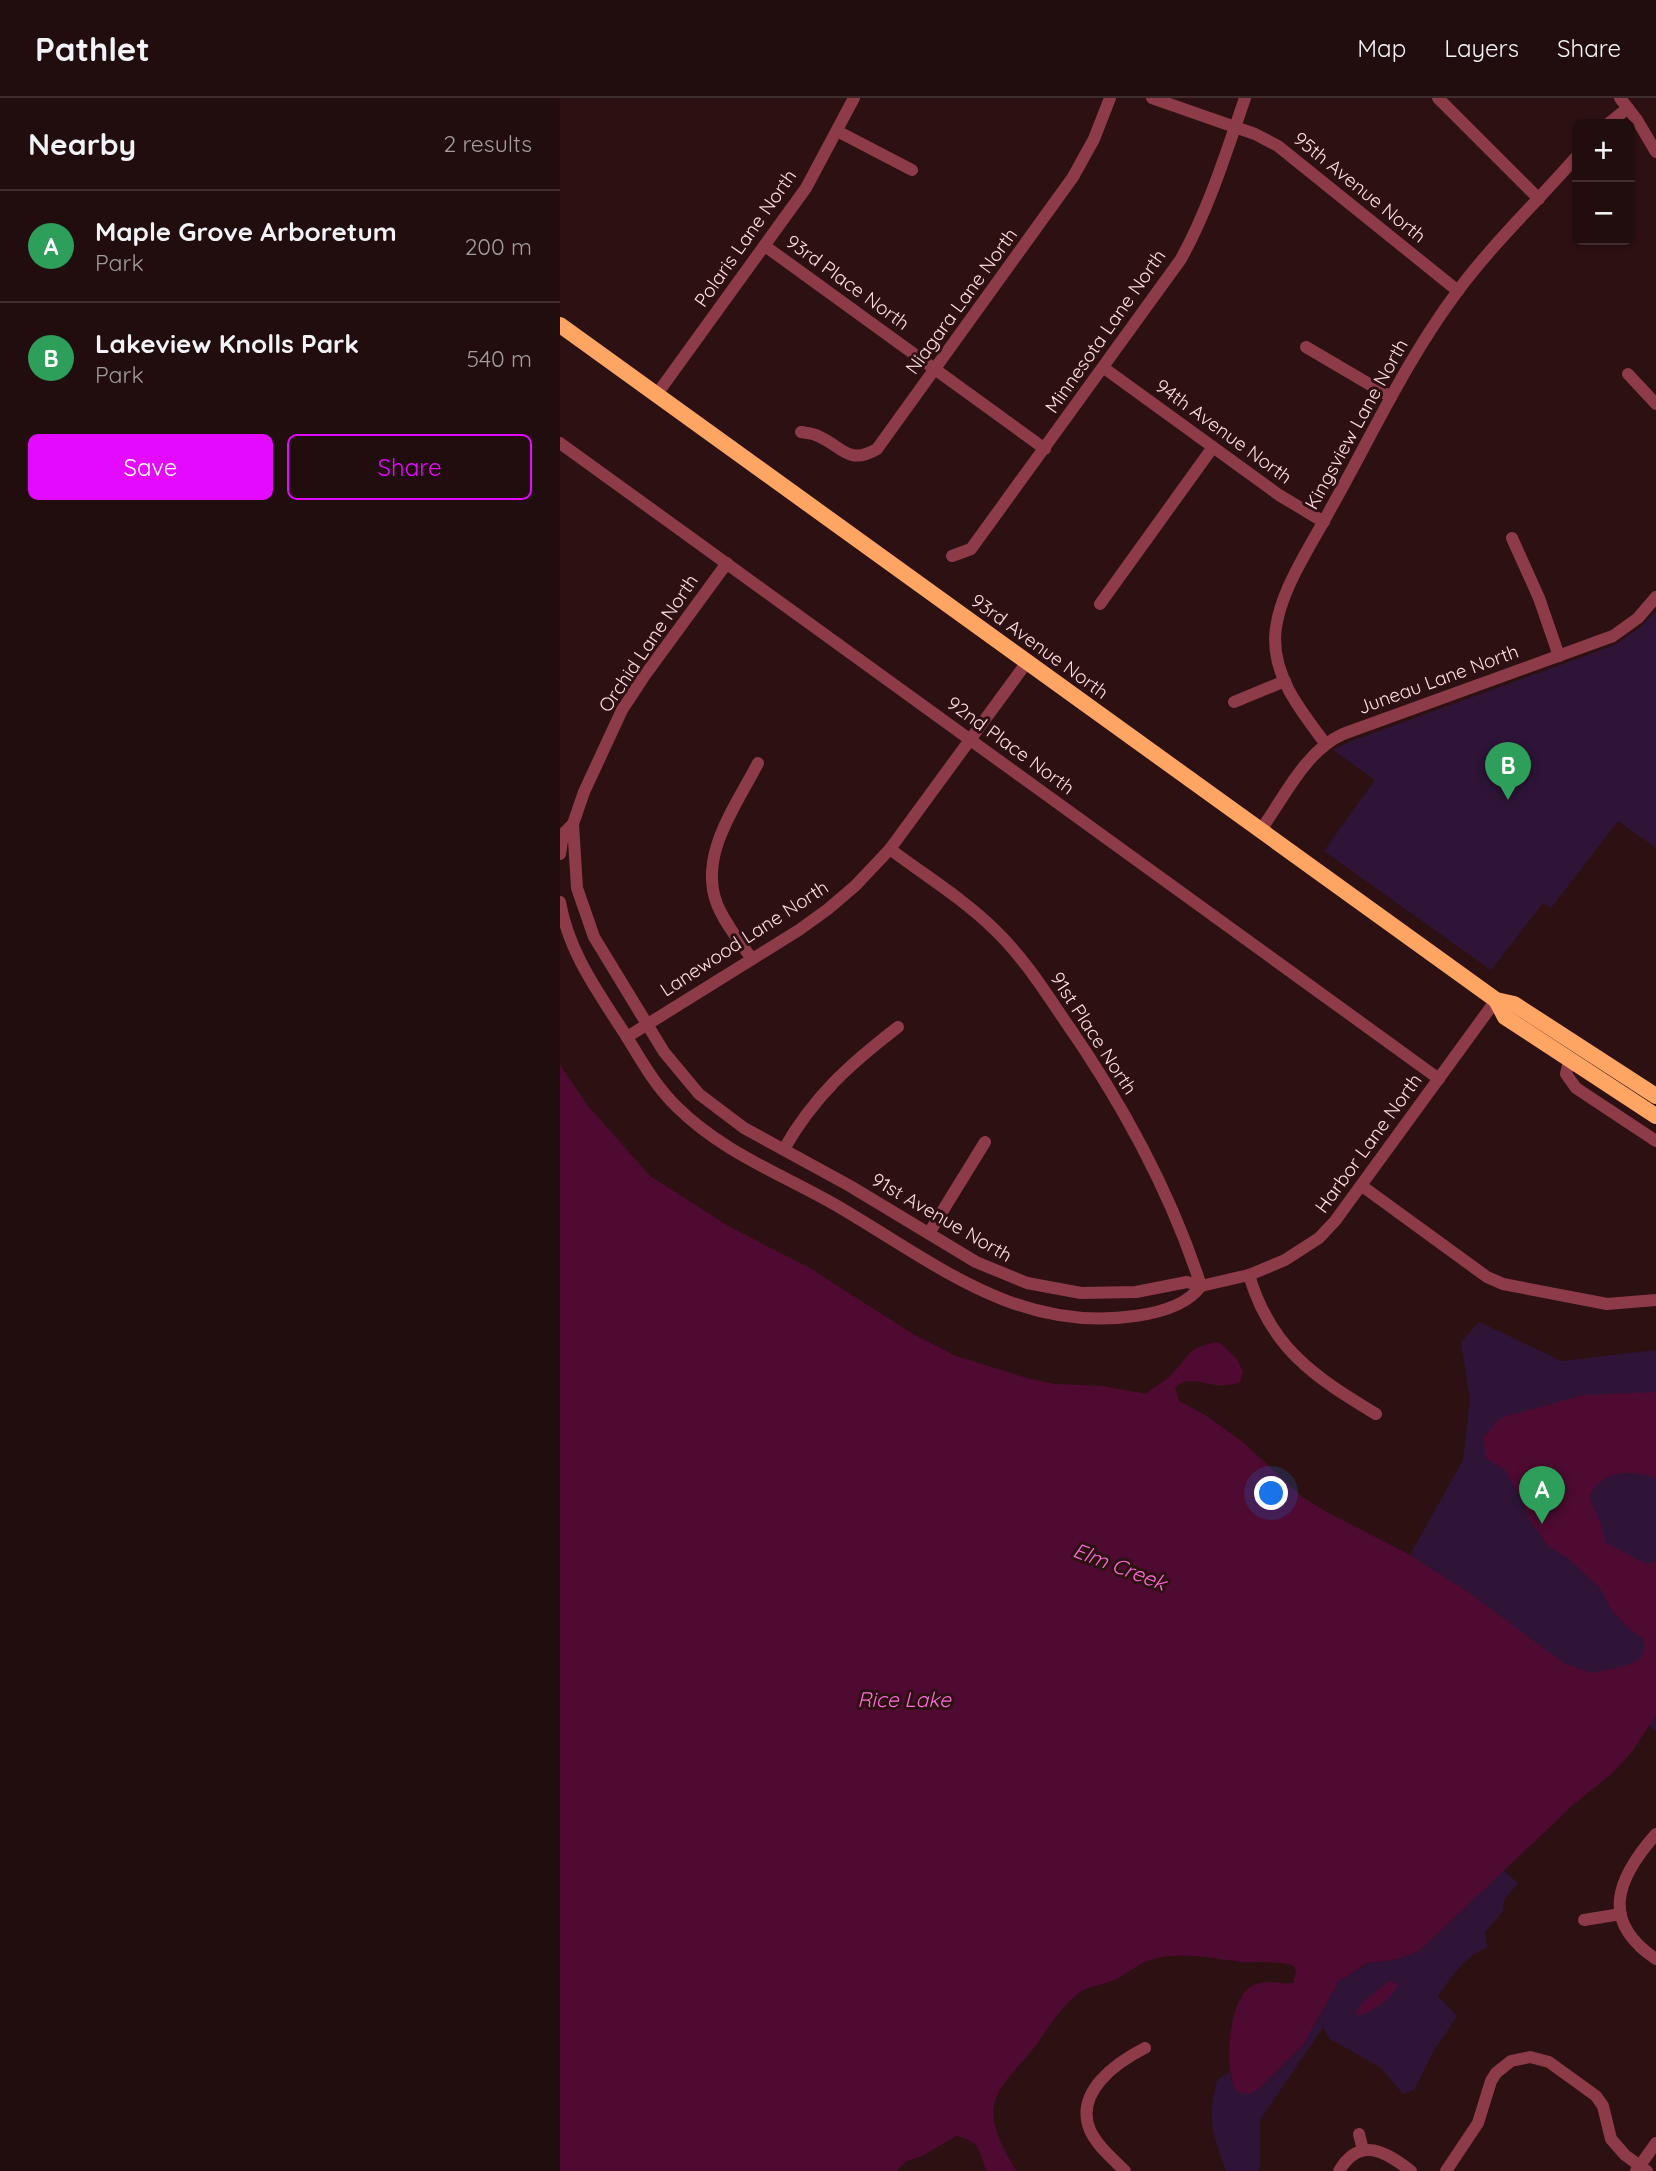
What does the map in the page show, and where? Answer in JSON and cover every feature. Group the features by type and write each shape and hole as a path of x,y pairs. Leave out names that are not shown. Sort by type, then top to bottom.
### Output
{"main road":[{"name":"93rd Avenue North","path":"560,325 1496,1000 1514,1004 1656,1096"},
{"name":"93rd Avenue North","path":"1496,1000 1504,1017 1656,1116"}],"street":[{"name":"Polaris Lane North","path":"657,394 806,188 854,98"},
{"name":"Niagara Lane North","path":"801,432 818,436 849,455 869,454 883,442 1073,177 1094,139 1110,98"},
{"name":"95th Avenue North","path":"1152,98 1278,145 1458,290"},
{"name":"Minnesota Lane North","path":"952,556 971,549 1157,294 1192,238 1212,193 1245,98"},
{"path":"1438,98 1539,199"},
{"path":"1612,119 1624,103 1656,152"},
{"path":"837,131 912,170"},
{"name":"Kingsview Lane North","path":"1325,743 1297,705 1285,681 1276,647 1280,610 1288,588 1418,349 1458,290 1572,162"},
{"name":"93rd Place North","path":"765,246 1045,449"},
{"path":"1306,347 1391,397"},
{"name":"94th Avenue North","path":"1104,368 1279,495 1324,522"},
{"path":"1628,374 1656,404"},
{"name":"92nd Place North","path":"560,443 1439,1079"},
{"path":"1100,604 1213,447"},
{"path":"1512,538 1539,598 1559,656"},
{"name":"Orchid Lane North","path":"566,823 622,710 645,674 727,563"},
{"name":"Juneau Lane North","path":"1260,831 1313,755 1325,743 1622,631 1638,618 1656,597"},
{"name":"Lanewood Lane North","path":"627,1037 828,909 866,875 890,849 1027,662"},
{"path":"1234,702 1285,681"},
{"path":"752,959 717,904 711,869 714,851 721,835 758,763"},
{"path":"560,854 566,823"},
{"name":"91st Avenue North","path":"566,823 577,888 594,937 672,1063 699,1094 732,1121 850,1186 988,1268 1014,1279 1050,1289 1110,1294 1187,1282 1201,1286"},
{"name":"91st Place North","path":"890,849 992,927 1031,972 1116,1099 1177,1219 1201,1286"},
{"path":"560,902 565,928 577,958 664,1093 688,1118 736,1152 838,1207 972,1287 1004,1301 1045,1313 1117,1318 1143,1315 1193,1296 1201,1286"},
{"name":"Harbor Lane North","path":"1201,1286 1249,1275 1285,1260 1319,1238 1335,1222 1362,1186 1496,1000"},
{"path":"784,1149 820,1095 898,1027"},
{"path":"1569,1061 1566,1074 1576,1088 1656,1141"},
{"path":"929,1233 985,1142"},
{"name":"91st Avenue North","path":"838,1207 850,1186"},
{"path":"1362,1186 1495,1281 1534,1292 1607,1304 1656,1300"},
{"path":"1249,1275 1265,1317 1290,1353 1323,1381 1376,1414"},
{"path":"1656,1834 1632,1862 1620,1892 1620,1914 1630,1937 1656,1959"},
{"path":"1584,1920 1620,1914"},
{"path":"1125,2171 1095,2140 1087,2119 1087,2108 1095,2088 1107,2074 1125,2058 1145,2048"},
{"path":"1446,2171 1478,2123 1496,2073 1519,2058 1530,2057 1549,2062 1596,2096 1603,2106 1611,2139 1641,2169 1656,2143"},
{"path":"1359,2134 1363,2150"},
{"path":"1339,2171 1350,2157 1363,2150 1386,2154 1411,2171"}],"shaded area":[{"path":"1656,612 1656,848 1618,821 1551,908 1543,903 1491,970 1324,851 1375,780 1333,750 1615,645"},
{"path":"1479,1322 1562,1361 1656,1350 1656,1731 1505,1627 1410,1555 1463,1460 1470,1400 1461,1342"},
{"path":"1503,1870 1518,1883 1504,1900 1503,1911 1485,1932 1487,1947 1465,1962 1438,1996 1457,2016 1433,2052 1414,2090 1403,2094 1380,2067 1330,2039 1323,2027 1260,2120 1258,2171 1226,2171 1212,2127 1212,2107 1217,2080 1230,2072 1231,2081 1259,2089 1303,2045 1339,1981 1369,1963 1398,1959 1419,1951"}],"water":[{"name":"Rice Lake","path":"560,1065 588,1106 650,1176 730,1227 808,1267 913,1334 956,1356 1055,1384 1103,1386 1146,1394 1169,1377 1194,1350 1219,1342 1237,1359 1243,1372 1240,1382 1230,1385 1196,1381 1182,1383 1175,1388 1179,1401 1207,1416 1245,1444 1301,1496 1410,1555 1471,1594 1565,1664 1593,1673 1624,1666 1640,1659 1645,1648 1644,1639 1629,1629 1612,1611 1600,1588 1568,1558 1549,1547 1531,1522 1505,1470 1486,1458 1483,1438 1499,1419 1584,1395 1656,1392 1656,1478 1618,1474 1601,1481 1589,1497 1606,1543 1647,1564 1656,1561 1656,1715 1631,1753 1611,1774 1573,1805 1419,1951 1398,1959 1368,1963 1339,1981 1303,2045 1259,2089 1249,2094 1236,2091 1230,2068 1230,2037 1237,2007 1243,1995 1255,1984 1293,1983 1296,1973 1294,1966 1275,1962 1170,1956 1147,1961 1114,1980 1088,1988 1071,1999 1006,2081 997,2096 993,2112 1001,2143 1016,2171 986,2171 974,2143 956,2136 922,2156 907,2161 896,2171 560,2171"},
{"path":"1389,1981 1399,1984 1387,1999 1360,2016 1356,2014 1362,2003"}],"place":[{"name":"Lakeview Knolls Park","path":"1508,800"},
{"name":"Maple Grove Arboretum","path":"1542,1524"}],"water label":[{"name":"Elm Creek","path":"1120,1566"}]}
